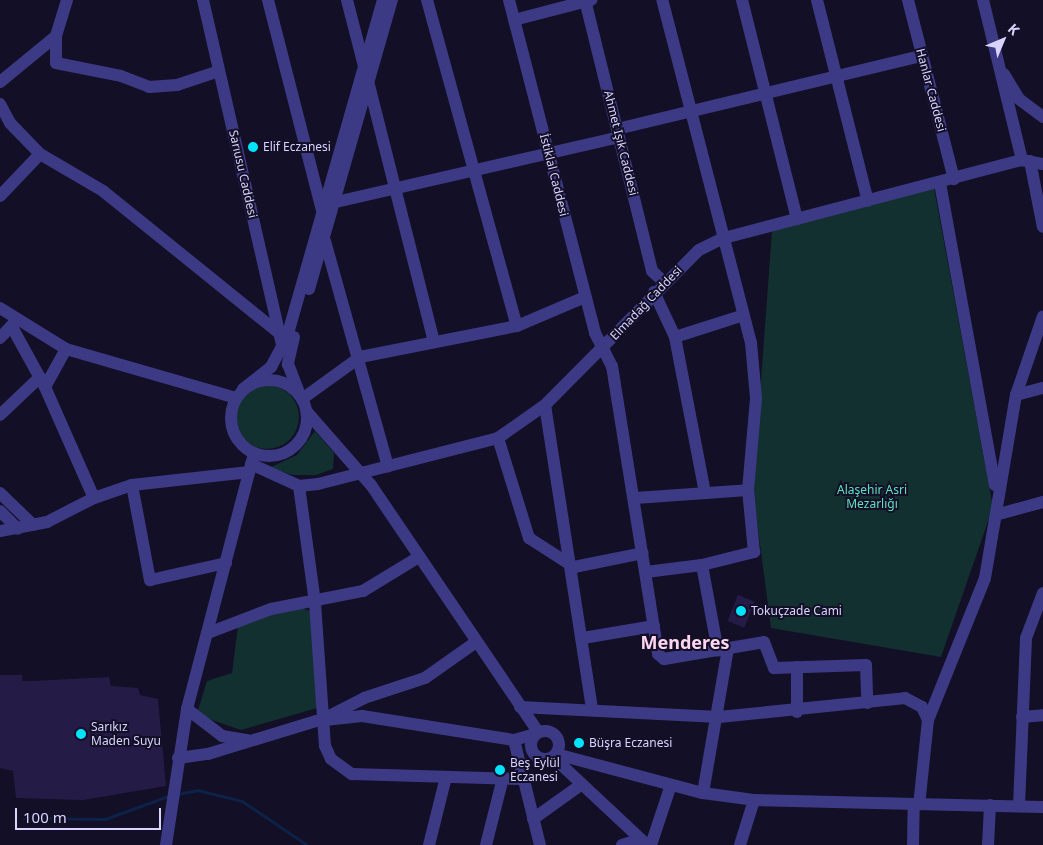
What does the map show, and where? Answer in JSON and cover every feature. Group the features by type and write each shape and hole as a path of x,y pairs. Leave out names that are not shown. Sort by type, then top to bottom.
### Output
{"street":[{"path":"66,0 56,36 56,63 121,76 149,88 177,85 219,70"},
{"name":"Sarıusu Caddesi","path":"203,0 279,333 288,364 301,397"},
{"path":"268,0 322,213"},
{"path":"347,0 364,66"},
{"path":"383,0 283,348 271,367 240,393 231,410 232,430 251,464 299,486 315,600 325,746 338,769 352,774 521,779"},
{"path":"288,364 325,241 392,0"},
{"path":"427,0 517,326"},
{"name":"İstiklal Caddesi","path":"509,0 585,297 602,350 612,366 635,498 658,654 664,659 764,642 774,668 797,667"},
{"path":"646,572 702,565 754,552 748,490 756,398 754,358 662,0"},
{"path":"742,0 797,219"},
{"path":"817,0 868,201"},
{"name":"Hanlar Caddesi","path":"908,0 954,179"},
{"path":"983,0 998,63 1043,227"},
{"path":"514,20 588,1"},
{"name":"Ahmet Işık Caddesi","path":"588,1 652,271 664,282"},
{"path":"0,82 56,36"},
{"path":"336,202 395,190 548,152 691,113 922,56"},
{"path":"998,63 1019,98 1043,117"},
{"path":"369,85 434,342"},
{"path":"0,104 10,123 40,154 102,191 279,333"},
{"path":"0,196 40,154"},
{"name":"Elmadağ Caddesi","path":"299,486 362,473 498,438 545,405 602,350 654,292 699,250 724,238 1026,160 1043,164"},
{"path":"913,845 928,720 985,578 999,514 940,183"},
{"path":"325,241 360,357 388,466"},
{"path":"654,292 675,337 705,493"},
{"path":"301,397 360,357 517,326 585,297"},
{"path":"0,308 14,324 43,382 94,498"},
{"path":"675,337 744,315"},
{"path":"996,492 1016,395 1043,316"},
{"path":"0,338 14,324"},
{"path":"14,324 66,348 240,393 273,380 301,397 307,412 362,473 537,733"},
{"path":"0,415 43,382 66,348"},
{"path":"1016,395 1043,388"},
{"path":"545,405 574,567 592,710"},
{"path":"0,531 33,525 94,498 132,485 251,464 277,456 292,449 304,435 307,412"},
{"path":"498,438 528,538 574,567 643,553"},
{"path":"166,845 169,803 187,709 251,464"},
{"path":"132,485 150,580 226,563"},
{"path":"635,498 748,490"},
{"path":"0,492 33,525"},
{"path":"999,514 1043,502"},
{"path":"0,511 18,528"},
{"path":"208,633 271,609 363,591 419,557"},
{"path":"702,565 723,650 719,716 703,792"},
{"path":"1019,806 1026,638 1043,593"},
{"path":"583,638 654,626"},
{"path":"323,720 364,698 426,678 476,642"},
{"path":"797,712 797,667 866,665 867,703"},
{"path":"520,707 719,716 797,712 906,698 922,707 928,720"},
{"path":"187,709 222,736 251,740"},
{"path":"1022,717 1043,715"},
{"path":"178,758 323,720 362,716 402,720 514,740 534,755 554,755 587,761 670,785 754,800 1043,807"},
{"path":"514,740 537,733 552,732 558,739 587,761"},
{"path":"534,755 530,742 537,733"},
{"path":"554,755 558,739"},
{"path":"514,740 521,779 540,845"},
{"path":"554,755 582,784 646,843"},
{"path":"429,845 446,777"},
{"path":"486,845 503,778"},
{"path":"533,819 582,784"},
{"path":"646,843 670,785"},
{"path":"740,845 754,800"},
{"path":"988,845 990,805"},
{"path":"168,830 173,845"},
{"path":"622,845 646,843"}],"green space":[{"name":"Alaşehir Asri Mezarlığı","path":"934,188 993,507 941,657 771,628 753,491 772,230"},
{"path":"267,385 279,388 290,394 296,405 299,417 296,429 290,440 279,446 267,449 255,446 244,440 238,429 235,417 238,405 244,394 255,388"},
{"path":"315,431 334,453 333,469 316,475 293,475 269,468 297,455"},
{"path":"295,606 310,611 317,708 241,730 206,718 198,710 207,681 232,673 238,626"}],"building":[{"name":"Tokuçzade Cami","path":"738,595 755,602 744,628 728,621"},
{"name":"Sarıkız Maden Suyu","path":"0,675 22,675 22,681 109,677 111,686 138,688 140,695 158,699 166,786 83,800 16,798 13,771 0,768"}],"waterway":[{"path":"177,794 197,790 242,801 307,845"},
{"path":"24,818 105,819 171,795"}],"place":[{"name":"Elif Eczanesi","path":"253,147"},
{"name":"Tokuçzade Cami","path":"741,611"},
{"name":"Sarıkız Maden Suyu","path":"81,734"},
{"name":"Büşra Eczanesi","path":"579,743"},
{"name":"Beş Eylül Eczanesi","path":"500,770"}],"district":[{"name":"Menderes","path":"685,642"}]}
